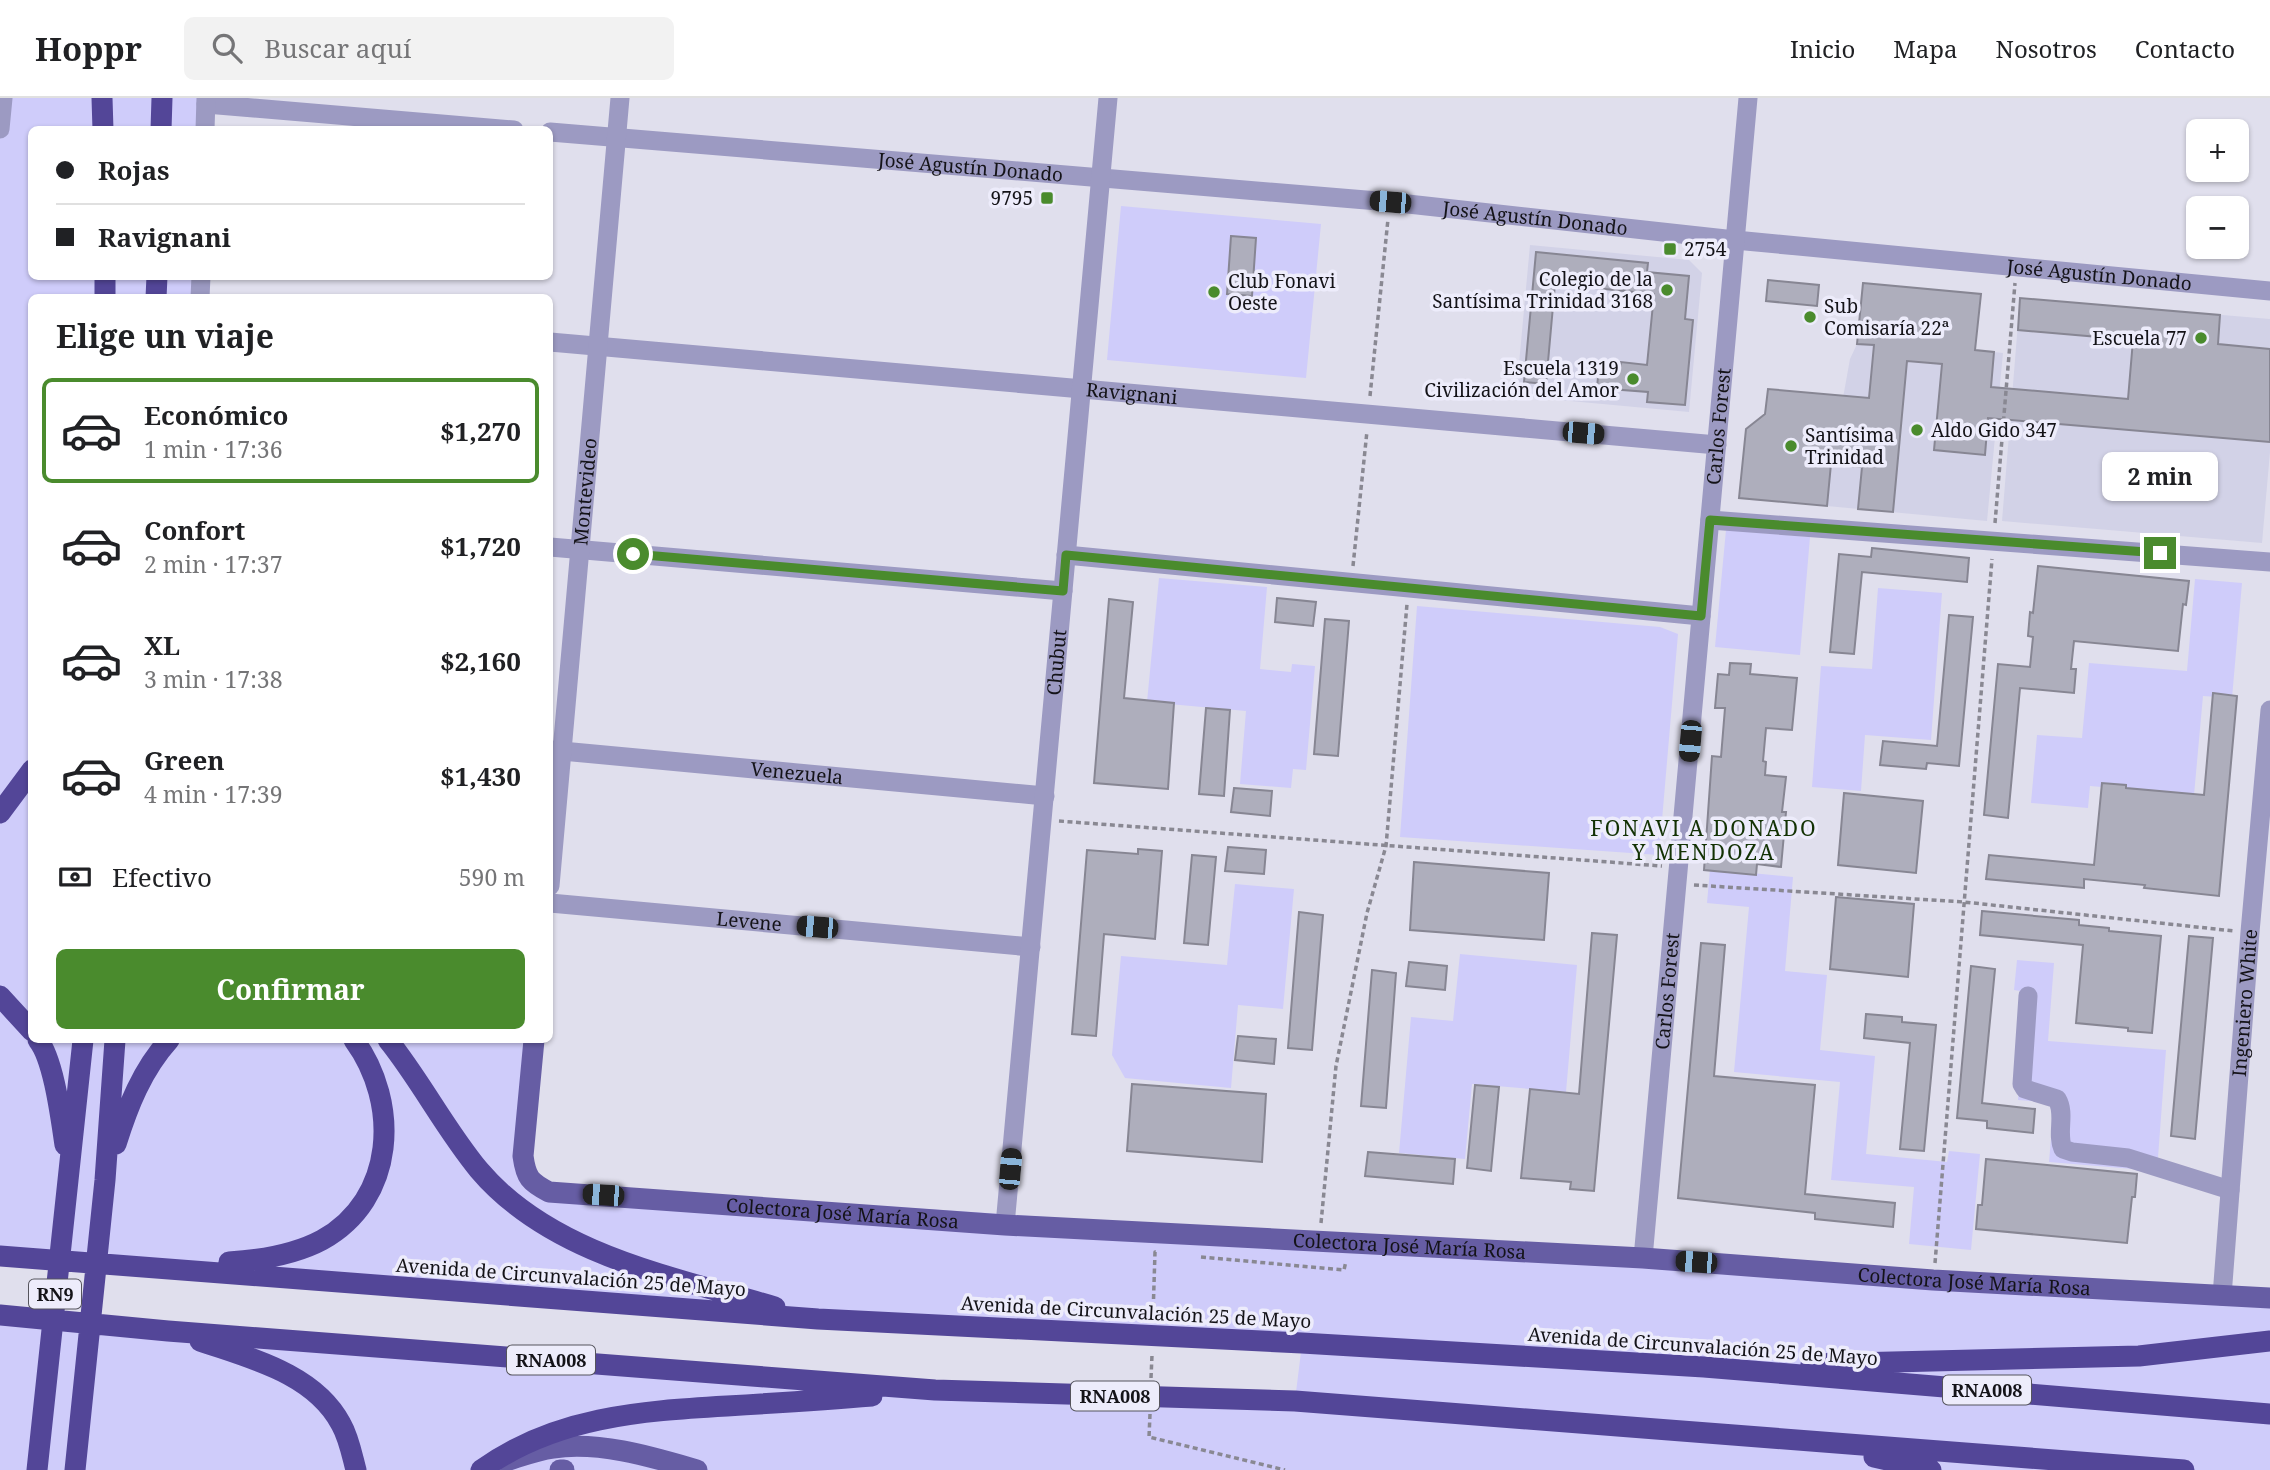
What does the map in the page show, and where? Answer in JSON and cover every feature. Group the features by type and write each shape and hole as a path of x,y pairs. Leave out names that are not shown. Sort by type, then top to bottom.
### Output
{"highway":[{"path":"102,98 103,126"},
{"path":"161,126 162,98"},
{"path":"0,813 28,775"},
{"path":"0,996 28,1027"},
{"path":"40,1043 54,1084 69,1179"},
{"name":"RN9","path":"37,1470 83,1043"},
{"name":"RN9","path":"75,1470 105,1180 115,1043"},
{"path":"105,1180 128,1106 152,1059 166,1043"},
{"path":"169,1269 275,1257 322,1240 358,1211 376,1180 385,1127 379,1086 372,1068 356,1043"},
{"path":"389,1043 410,1068 445,1126 481,1172 513,1202 545,1224 592,1249 656,1273 818,1319"},
{"name":"Avenida de Circunvalación 25 de Mayo","path":"0,1256 818,1319 1302,1343 1703,1367 2270,1414"},
{"name":"RNA008","path":"0,1315 168,1331 935,1390 1295,1401 2184,1470"},
{"path":"168,1331 254,1359 299,1381 332,1410 341,1424 356,1470"},
{"path":"1703,1367 2139,1356 2270,1340"},
{"path":"84,1388 86,1470"},
{"path":"483,1469 548,1433 597,1419 664,1409 935,1390"},
{"path":"25,1470 42,1410"},
{"path":"1790,1439 1931,1470"}],"main road":[{"name":"Colectora José María Rosa","path":"534,1043 523,1156 526,1172 533,1184 549,1192 1005,1224 1643,1258 1933,1280 2270,1298"},
{"path":"483,1469 555,1447 577,1447 636,1455 697,1470"}],"street":[{"path":"0,129 4,98"},
{"name":"Montevideo","path":"553,818 556,750 580,550 620,98"},
{"name":"Chubut","path":"1005,1224 1108,98"},
{"name":"Carlos Forest","path":"1643,1258 1748,98"},
{"path":"205,126 206,101 472,126"},
{"name":"José Agustín Donado","path":"553,132 1390,202 1735,240 2270,290"},
{"name":"Ravignani","path":"553,342 1717,445"},
{"path":"1710,520 2270,562"},
{"path":"553,547 1063,591"},
{"path":"1066,555 1701,616"},
{"name":"Ingeniero White","path":"2222,1296 2270,710"},
{"name":"Venezuela","path":"556,750 1045,796"},
{"name":"Levene","path":"553,903 1031,947"},
{"path":"2028,996 2022,1084 2025,1089 2057,1099 2061,1105 2060,1142 2063,1149 2128,1158 2230,1190"}],"path":[{"path":"1352,582 1390,202"},
{"path":"1933,1280 2016,267"},
{"path":"1320,1242 1336,1066 1367,913 1386,846 1408,588"},
{"path":"1042,819 1386,846 2250,932"},
{"path":"1155,1252 1169,1254"},
{"path":"1196,1256 1344,1270"},
{"path":"1149,1437 1284,1470"}],"shaded area":[{"path":"3,98 206,98 205,126 28,126 28,280 201,280 200,294 28,294 28,1043 534,1043 533,1183 2270,1298 2270,1470 0,1470 0,1315 935,1390 1295,1400 1302,1344 0,1256 0,129"},
{"name":"Club Fonavi Oeste","path":"1121,206 1321,224 1306,378 1107,360"},
{"name":"Colegio de la Santísima Trinidad 3168","path":"1530,245 1689,260 1702,273 1689,412 1516,396"},
{"name":"Aldo Gido 347","path":"1863,283 1981,294 1975,350 2003,353 1987,521 1827,506 1831,464 1850,359 1857,344"},
{"path":"2020,298 2270,319 2270,452 2262,543 2002,521"},
{"path":"1726,530 1810,537 1800,655 1715,647"},
{"path":"1159,578 1267,587 1260,669 1291,672 1292,664 1315,666 1306,770 1293,769 1291,788 1240,784 1246,711 1147,702"},
{"path":"2195,579 2242,583 2232,698 2203,696 2194,795 2090,786 2088,808 2031,803 2037,735 2082,738 2089,663 2187,671"},
{"path":"1878,588 1942,593 1931,740 1865,735 1861,791 1812,787 1821,666 1872,669"},
{"path":"1417,606 1660,627 1678,634 1659,855 1400,837"},
{"path":"1710,869 1793,877 1785,971 1827,975 1820,1050 1875,1056 1866,1154 1947,1162 1949,1151 1980,1154 1971,1250 1909,1244 1914,1187 1831,1180 1840,1082 1734,1072 1749,907 1707,903"},
{"path":"1235,884 1294,889 1283,1009 1238,1005 1231,1088 1125,1078 1112,1055 1121,956 1227,965"},
{"path":"1460,954 1577,965 1566,1092 1472,1084 1465,1159 1399,1153 1411,1017 1453,1021"},
{"path":"2017,960 2054,963 2048,1041 2166,1050 2157,1171 2049,1162 2054,1103 2018,1100 2026,992 2014,990"}],"building":[{"path":"1231,236 1256,238 1252,296 1227,294"},
{"path":"1536,252 1648,263 1647,272 1689,276 1685,319 1693,320 1685,405 1647,402 1648,392 1597,388 1599,366 1620,368 1621,362 1647,365 1654,294 1555,284 1546,384 1524,382"},
{"path":"1768,280 1819,285 1817,306 1766,301"},
{"path":"1863,283 1981,294 1975,350 1994,352 1991,387 2128,399 2133,340 2018,330 2020,298 2220,315 2218,344 2270,349 2270,442 1988,418 1985,455 1934,450 1942,364 1907,361 1893,512 1858,509 1862,467 1831,464 1827,506 1739,498 1746,429 1765,414 1768,389 1869,398 1874,345 1857,344"},
{"path":"1872,548 1969,558 1967,582 1862,572 1854,654 1830,652 1839,554 1871,557"},
{"path":"2038,566 2189,581 2186,605 2183,604 2178,651 2074,641 2071,669 2076,669 2074,693 2020,688 2008,818 1984,815 1998,664 2030,667 2033,637 2028,636"},
{"path":"1277,598 1316,602 1313,626 1275,622"},
{"path":"1109,599 1133,602 1124,698 1174,703 1168,789 1094,783"},
{"path":"1949,615 1973,617 1959,766 1927,763 1926,769 1880,765 1883,741 1937,746"},
{"path":"1325,619 1349,621 1338,756 1314,754"},
{"path":"1730,663 1751,664 1750,674 1797,678 1792,730 1766,728 1763,761 1766,762 1765,775 1786,777 1781,867 1757,864 1756,875 1704,870 1712,756 1721,757 1725,708 1715,708 1718,674 1729,675"},
{"path":"2213,693 2237,696 2219,896 2084,879 2084,888 1986,879 1989,855 2094,865 2102,783 2126,785 2126,788 2204,795"},
{"path":"1206,708 1230,710 1224,796 1199,794"},
{"path":"1234,788 1272,791 1270,816 1231,812"},
{"path":"1844,793 1923,801 1916,873 1838,865"},
{"path":"1228,847 1266,850 1264,874 1225,871"},
{"path":"1138,849 1162,851 1155,939 1104,934 1096,1036 1072,1034 1087,850 1138,854"},
{"path":"1192,855 1216,857 1208,945 1184,943"},
{"path":"1414,862 1549,873 1544,940 1410,930"},
{"path":"1836,897 1914,904 1908,977 1830,969"},
{"path":"1982,911 2079,920 2079,925 2109,928 2109,931 2161,936 2152,1033 2076,1023 2083,945 1980,935"},
{"path":"1299,912 1323,915 1312,1050 1288,1048"},
{"path":"1592,933 1617,935 1594,1191 1570,1189 1571,1182 1521,1178 1530,1089 1579,1094"},
{"path":"2189,936 2213,938 2195,1139 2171,1136"},
{"path":"1701,943 1725,945 1714,1076 1815,1085 1805,1194 1895,1203 1893,1227 1815,1219 1815,1213 1678,1198"},
{"path":"1409,962 1447,966 1445,990 1406,986"},
{"path":"1971,966 1995,969 1982,1103 2035,1109 2033,1133 1987,1128 1987,1121 1957,1118"},
{"path":"1372,970 1396,973 1386,1108 1361,1106"},
{"path":"1866,1014 1902,1017 1902,1022 1936,1025 1924,1151 1900,1149 1910,1043 1864,1038"},
{"path":"1238,1036 1276,1039 1274,1064 1235,1060"},
{"path":"1132,1084 1266,1094 1262,1162 1127,1151"},
{"path":"1475,1085 1499,1087 1491,1171 1467,1168"},
{"path":"1368,1152 1455,1159 1453,1184 1365,1176"},
{"path":"1986,1159 2137,1174 2127,1243 1976,1229 1978,1205 1982,1205"}],"place":[{"name":"9795","path":"1047,198"},
{"name":"2754","path":"1670,249"},
{"name":"Colegio de la Santísima Trinidad 3168","path":"1667,290"},
{"name":"Club Fonavi Oeste","path":"1214,292"},
{"name":"Sub Comisaría 22ª","path":"1810,317"},
{"name":"Escuela 77","path":"2201,338"},
{"name":"Escuela 1319 Civilización del Amor","path":"1633,379"},
{"name":"Aldo Gido 347","path":"1917,430"},
{"name":"Santísima Trinidad","path":"1791,446"}],"district":[{"name":"FONAVI A DONADO Y MENDOZA","path":"1704,840"}],"route":[{"path":"633,554 1063,591 1066,555 1701,616 1710,520 2160,553"}]}
